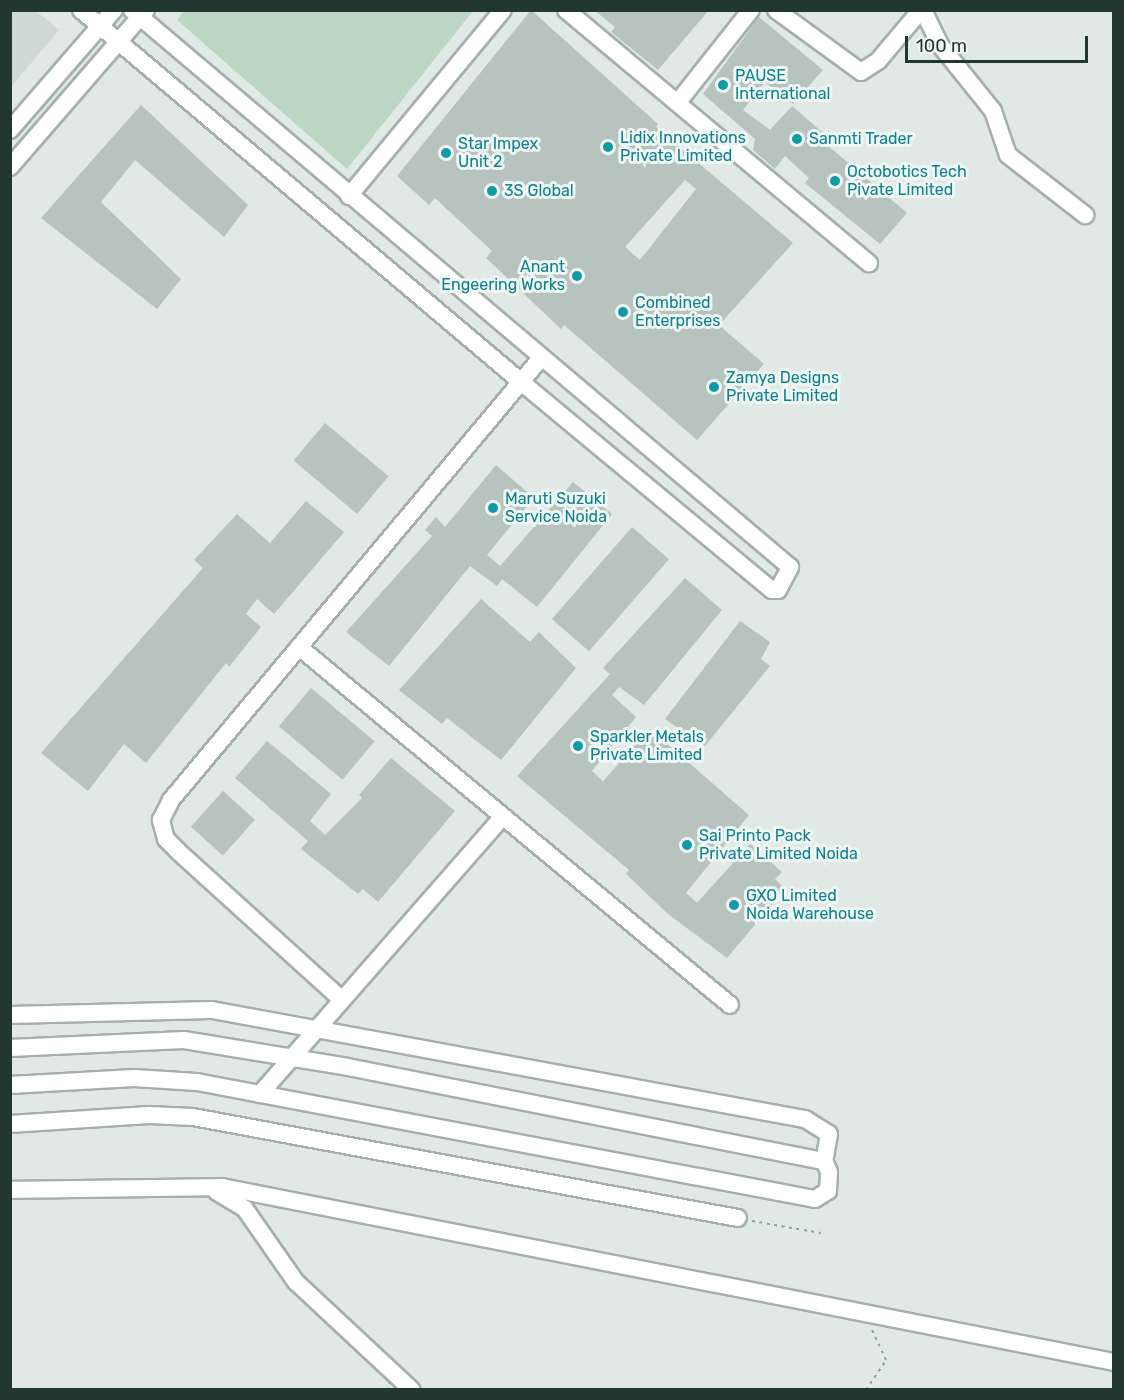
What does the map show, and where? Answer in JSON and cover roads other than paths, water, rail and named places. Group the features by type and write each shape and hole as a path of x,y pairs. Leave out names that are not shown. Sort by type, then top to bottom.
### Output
{"street":[{"path":"10,167 118,41 139,13 349,196 790,567 778,590 772,590 520,381 118,41 100,27 81,10"},
{"path":"10,130 114,10"},
{"path":"349,196 503,10"},
{"path":"566,10 868,263"},
{"path":"678,102 752,10"},
{"path":"776,10 861,72 878,61 922,10 940,45 993,111 1008,155 1085,215"},
{"path":"341,999 178,851 166,838 161,820 171,800 541,358"},
{"path":"299,647 501,819 730,1005"},
{"path":"260,1094 501,819"},
{"path":"10,1015 183,1007 316,1029 805,1119 828,1134 824,1161 829,1172 828,1191 814,1199 260,1094 161,1079 10,1085"},
{"path":"10,1048 184,1040 293,1057 824,1161"},
{"path":"10,1124 194,1117 738,1218"},
{"path":"196,1185 245,1209 296,1282 412,1389"},
{"path":"10,1190 196,1185 1113,1362"}],"place":[{"name":"PAUSE International","path":"723,85"},
{"name":"Sanmti Trader","path":"797,139"},
{"name":"Lidix Innovations Private Limited","path":"608,147"},
{"name":"Star Impex Unit 2","path":"446,153"},
{"name":"Octobotics Tech Pivate Limited","path":"835,181"},
{"name":"3S Global","path":"492,191"},
{"name":"Anant Engeering Works","path":"577,276"},
{"name":"Combined Enterprises","path":"623,312"},
{"name":"Zamya Designs Private Limited","path":"714,387"},
{"name":"Maruti Suzuki Service Noida","path":"493,508"},
{"name":"Sparkler Metals Private Limited","path":"578,746"},
{"name":"Sai Printo Pack Private Limited Noida","path":"687,845"},
{"name":"GXO Limited Noida Warehouse","path":"734,905"}]}
